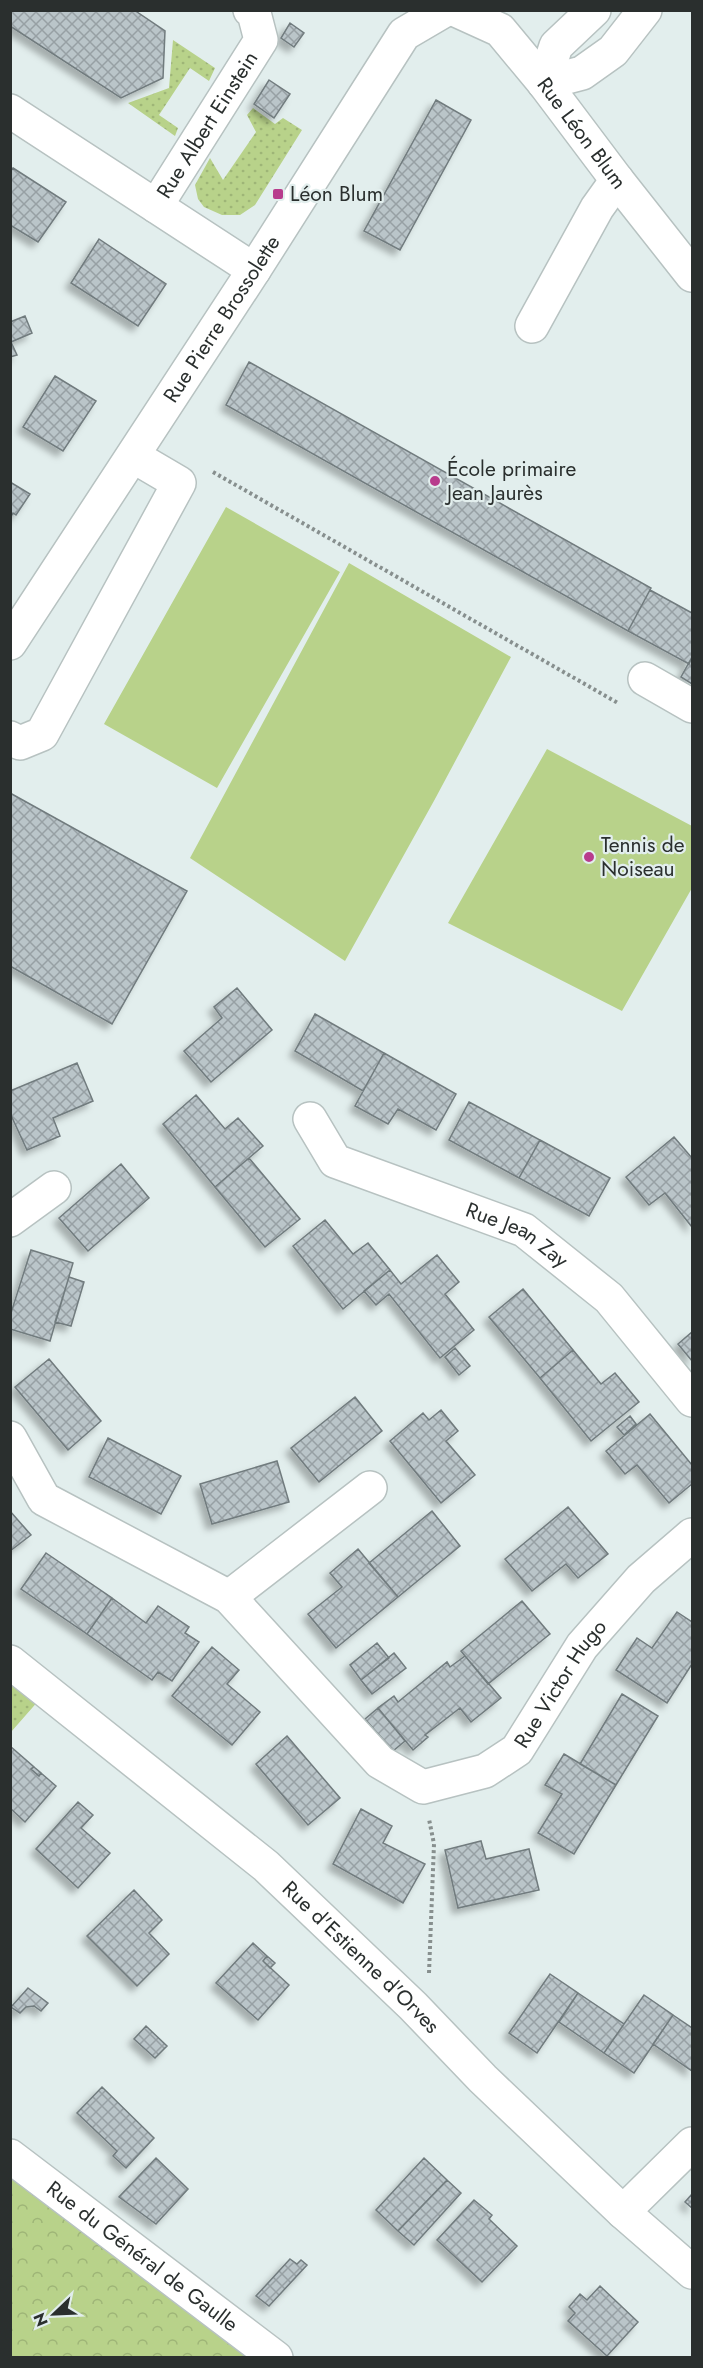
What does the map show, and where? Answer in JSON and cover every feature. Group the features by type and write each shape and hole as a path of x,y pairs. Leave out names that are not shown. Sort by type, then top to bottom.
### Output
{"street":[{"name":"Rue Albert Einstein","path":"156,206 261,40 254,13 250,10"},
{"name":"Rue Pierre Brossolette","path":"10,643 254,270 404,34 445,10"},
{"name":"Rue Léon Blum","path":"456,10 500,30 693,275"},
{"path":"544,83 556,46 594,10"},
{"path":"544,83 582,73 613,51 645,10"},
{"path":"10,111 254,270"},
{"path":"532,326 597,208 617,180"},
{"path":"10,738 20,743 42,735 179,483 133,456"},
{"path":"645,679 693,706"},
{"name":"Rue Jean Zay","path":"310,1119 335,1161 524,1230 609,1298 693,1400"},
{"path":"10,1220 54,1188"},
{"path":"10,1438 44,1499 229,1597 380,1762 423,1786"},
{"path":"229,1597 369,1488"},
{"name":"Rue Victor Hugo","path":"423,1786 485,1771 517,1750 582,1646 641,1579 693,1535"},
{"name":"Rue d'Estienne d'Orves","path":"10,1662 266,1866 413,2006 483,2079 623,2212 693,2272"},
{"path":"623,2212 693,2144"},
{"name":"Rue du Général de Gaulle","path":"10,2156 276,2358"}],"path":[{"path":"208,469 628,709"},
{"path":"413,2006 429,1977 434,1844 423,1786"}],"green space":[{"path":"173,40 215,68 209,81 190,68 159,115 178,128 175,136 128,103 169,88"},
{"path":"253,108 275,124 283,118 302,130 255,205 240,215 222,215 204,207 198,199 195,185 210,158 223,180 256,132 247,115"},
{"path":"226,507 340,572 217,788 104,724"},
{"path":"349,563 511,657 345,961 190,858"},
{"name":"Tennis de Noiseau","path":"547,749 692,826 692,888 622,1011 448,923"},
{"path":"11,1662 47,1691 11,1732"},
{"path":"11,2156 276,2357 11,2357"}],"building":[{"path":"10,10 134,10 165,31 163,78 121,98 10,26"},
{"path":"290,23 304,33 294,47 281,38"},
{"path":"269,80 290,94 274,118 254,104"},
{"path":"436,100 471,120 400,250 364,231"},
{"path":"13,168 66,202 38,242 10,225 10,172"},
{"path":"99,239 166,284 138,326 71,283"},
{"path":"25,316 32,333 11,342 17,355 10,357 10,322"},
{"path":"249,362 651,588 628,631 226,405"},
{"path":"55,376 96,401 63,451 23,427"},
{"path":"10,482 30,494 16,515 13,513 10,518"},
{"path":"650,590 692,613 692,657 689,664 628,631"},
{"path":"692,657 692,684 681,677"},
{"path":"10,793 187,891 112,1024 10,966"},
{"path":"237,988 272,1030 211,1082 184,1051 222,1018 214,1007"},
{"path":"315,1014 384,1053 363,1091 295,1051"},
{"path":"384,1053 456,1094 436,1130 398,1109 388,1124 355,1106"},
{"path":"77,1063 93,1101 53,1118 60,1136 27,1150 10,1113 10,1091"},
{"path":"196,1095 225,1129 238,1118 263,1146 215,1187 163,1124"},
{"path":"469,1102 540,1140 519,1178 449,1140"},
{"path":"674,1137 692,1158 692,1227 665,1193 649,1205 626,1177"},
{"path":"540,1140 610,1178 589,1216 519,1178"},
{"path":"249,1158 300,1219 265,1247 215,1187"},
{"path":"121,1164 149,1198 88,1251 59,1218"},
{"path":"325,1220 353,1254 368,1243 390,1270 343,1309 293,1246"},
{"path":"31,1250 73,1263 50,1341 10,1329 10,1316"},
{"path":"437,1255 459,1282 445,1294 474,1330 440,1358 389,1294 376,1305 364,1291 390,1270 401,1284"},
{"path":"69,1277 84,1282 71,1326 55,1322"},
{"path":"523,1289 573,1350 540,1378 489,1317"},
{"path":"692,1332 692,1361 678,1344"},
{"path":"455,1348 470,1366 459,1375 445,1357"},
{"path":"573,1350 601,1384 615,1373 639,1402 591,1441 540,1378"},
{"path":"49,1359 101,1421 68,1450 15,1387"},
{"path":"355,1397 382,1431 319,1482 291,1448"},
{"path":"441,1410 458,1431 446,1441 475,1475 441,1503 390,1441 423,1413 429,1420"},
{"path":"650,1414 692,1465 692,1484 669,1503 637,1465 625,1474 606,1451"},
{"path":"630,1416 636,1424 624,1435 617,1427"},
{"path":"108,1438 181,1476 161,1514 89,1477"},
{"path":"277,1461 289,1502 212,1524 200,1484"},
{"path":"568,1507 608,1554 578,1578 566,1564 532,1591 505,1559"},
{"path":"10,1511 31,1535 10,1551"},
{"path":"432,1511 460,1546 398,1597 369,1563"},
{"path":"358,1549 398,1597 336,1648 308,1614 342,1587 330,1573"},
{"path":"46,1553 112,1598 87,1634 21,1589"},
{"path":"112,1598 146,1623 158,1606 189,1627 185,1633 199,1642 172,1681 158,1672 152,1680 87,1634"},
{"path":"522,1601 550,1634 488,1684 461,1651"},
{"path":"677,1612 692,1622 692,1664 667,1703 616,1670 637,1638 652,1648"},
{"path":"377,1643 389,1658 361,1680 350,1665"},
{"path":"212,1647 239,1670 227,1684 260,1712 232,1745 172,1696"},
{"path":"394,1653 406,1668 372,1694 361,1680"},
{"path":"465,1656 501,1698 471,1722 460,1708 425,1735 428,1737 413,1750 378,1708 394,1696 398,1702 447,1662 450,1667"},
{"path":"622,1694 658,1716 616,1785 580,1764"},
{"path":"378,1708 405,1741 393,1751 365,1719"},
{"path":"287,1736 340,1798 308,1825 256,1764"},
{"path":"10,1746 34,1767 31,1769 39,1776 41,1773 56,1786 25,1822 10,1808"},
{"path":"564,1754 616,1785 574,1854 538,1833 562,1794 545,1785"},
{"path":"34,1767 41,1773 39,1776 31,1769"},
{"path":"78,1802 93,1815 81,1828 110,1853 78,1888 36,1849"},
{"path":"361,1809 392,1826 383,1843 425,1864 403,1903 333,1864"},
{"path":"481,1841 486,1859 529,1849 539,1890 458,1908 445,1850"},
{"path":"134,1890 162,1920 149,1933 169,1954 137,1986 87,1936"},
{"path":"253,1943 267,1956 263,1961 289,1985 258,2020 216,1983"},
{"path":"267,1956 275,1963 270,1968 263,1961"},
{"path":"550,1974 578,1993 537,2053 509,2033"},
{"path":"28,1988 48,2003 41,2011 34,2006 26,2007 20,2013 11,2007"},
{"path":"578,1993 624,2024 604,2053 559,2022"},
{"path":"644,1995 673,2015 634,2073 604,2053"},
{"path":"673,2015 692,2028 692,2071 653,2044"},
{"path":"146,2026 167,2046 155,2058 134,2039"},
{"path":"102,2087 154,2138 126,2168 113,2156 117,2151 77,2113"},
{"path":"156,2158 188,2189 156,2224 119,2197"},
{"path":"424,2158 447,2180 398,2231 376,2210"},
{"path":"447,2180 461,2193 414,2245 398,2231"},
{"path":"692,2194 692,2208 685,2202"},
{"path":"474,2200 492,2215 489,2219 517,2246 482,2282 437,2240"},
{"path":"290,2259 297,2264 301,2260 307,2265 269,2306 256,2296"},
{"path":"600,2286 638,2322 607,2356 568,2321 575,2313 569,2307 580,2294 587,2300"}],"place":[{"name":"Léon Blum","path":"278,194"},
{"name":"École primaire Jean Jaurès","path":"435,481"},
{"name":"Tennis de Noiseau","path":"589,857"}]}
